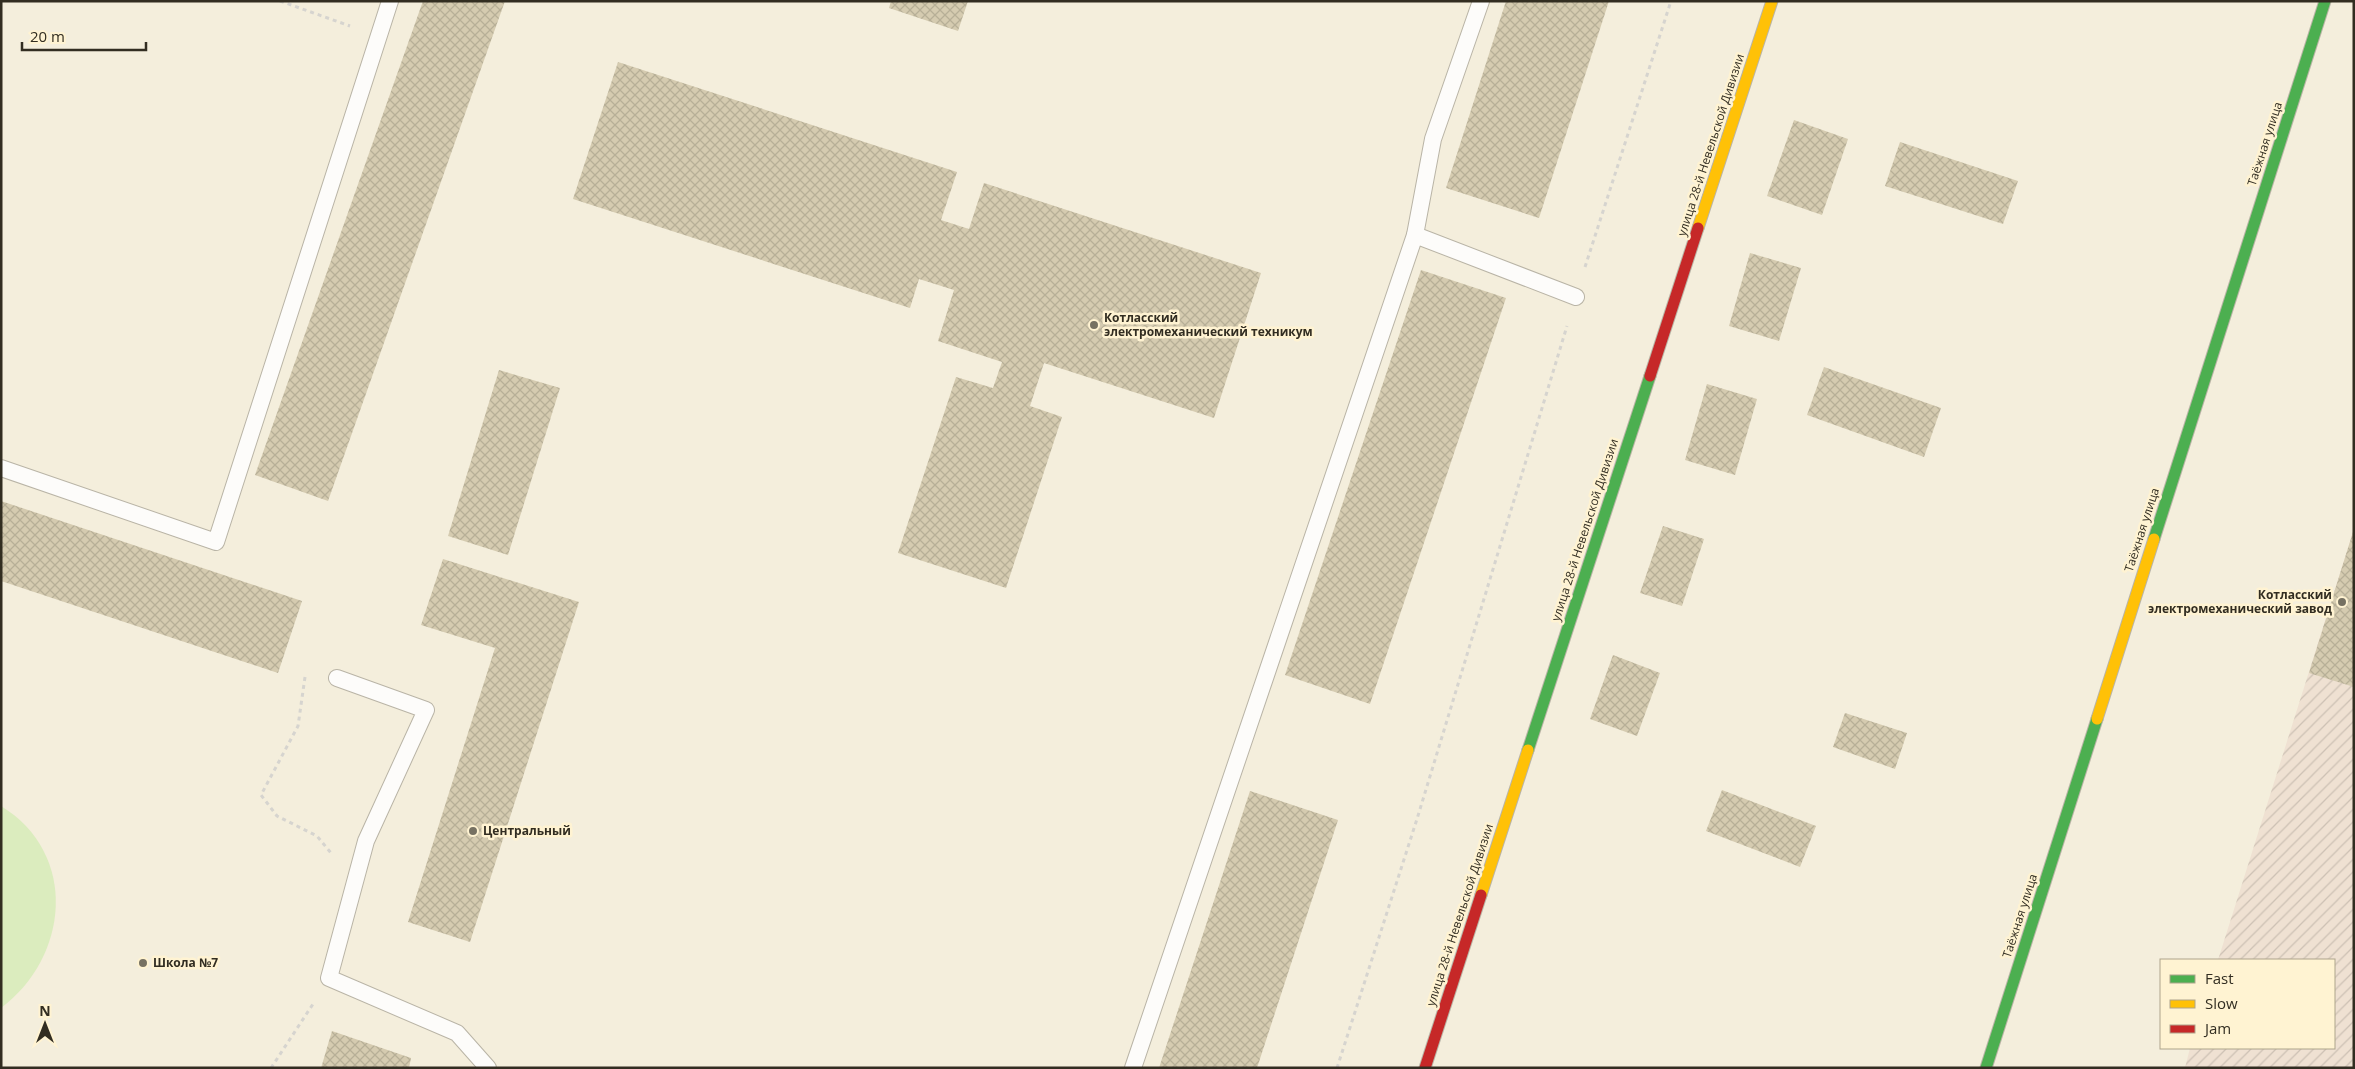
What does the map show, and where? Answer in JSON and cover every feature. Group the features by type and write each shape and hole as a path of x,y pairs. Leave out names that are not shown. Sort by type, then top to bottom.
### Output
{"street":[{"name":"улица 28-й Невельской Дивизии","path":"1425,1068 1772,1"},
{"name":"Таёжная улица","path":"1986,1068 2324,1"}],"lane":[{"path":"1,468 216,542 390,1"},
{"path":"1133,1068 1415,234 1433,139 1481,1"},
{"path":"1415,234 1576,297"},
{"path":"336,678 426,710 366,841 329,978 457,1033 488,1068"}],"path":[{"path":"280,1 378,36"},
{"path":"1337,1068 1417,819 1576,297 1671,1"},
{"path":"306,674 298,726 261,795 277,816 317,836 330,849 333,861"},
{"path":"271,1068 329,978"}],"shaded area":[{"path":"2354,529 2354,1068 2185,1068 2190,1049 2335,1049 2335,959 2218,959"}],"green space":[{"path":"1,806 26,826 43,851 53,878 56,906 51,934 41,962 24,987 1,1008"}],"building":[{"path":"423,1 505,1 328,501 255,475"},
{"path":"891,1 968,1 958,31 889,8"},
{"path":"1506,1 1609,1 1539,218 1446,188"},
{"name":"Котласский электромеханический техникум","path":"618,62 957,172 941,220 969,229 984,183 1261,273 1214,418 1044,363 1030,406 1062,417 1006,588 898,553 956,377 993,388 1002,362 938,341 954,290 919,279 910,308 573,199"},
{"path":"1794,120 1848,139 1822,215 1767,196"},
{"path":"1900,142 2018,181 2003,224 1885,186"},
{"path":"1750,253 1801,268 1779,341 1729,326"},
{"path":"1421,270 1506,298 1370,704 1285,675"},
{"path":"1824,367 1941,408 1924,457 1807,415"},
{"path":"499,370 560,388 508,555 448,536"},
{"path":"1707,384 1757,399 1735,475 1685,460"},
{"path":"1,501 302,601 278,673 1,581"},
{"path":"1663,526 1704,539 1682,606 1640,593"},
{"name":"Котласский электромеханический завод","path":"2354,532 2354,687 2309,673"},
{"path":"443,559 579,602 470,942 408,922 495,648 421,625"},
{"path":"1613,655 1660,673 1637,736 1590,719"},
{"path":"1845,713 1907,733 1895,769 1833,747"},
{"path":"1722,790 1816,826 1800,867 1706,831"},
{"path":"1250,791 1338,820 1257,1068 1159,1068"},
{"path":"332,1031 411,1058 409,1068 321,1068"}],"traffic: fast":[{"path":"2154,539 2325,1"},
{"path":"1528,750 1650,376"},
{"path":"1986,1068 2097,719"}],"traffic: slow":[{"path":"1698,228 1772,1"},
{"path":"2097,719 2154,539"},
{"path":"1481,895 1528,750"}],"traffic: jam":[{"path":"1650,376 1698,228"},
{"path":"1425,1068 1481,895"}],"place":[{"name":"Котласский электромеханический техникум","path":"1094,325"},
{"name":"Котласский электромеханический завод","path":"2342,602"},
{"name":"Центральный","path":"473,831"},
{"name":"Школа №7","path":"143,963"}]}
